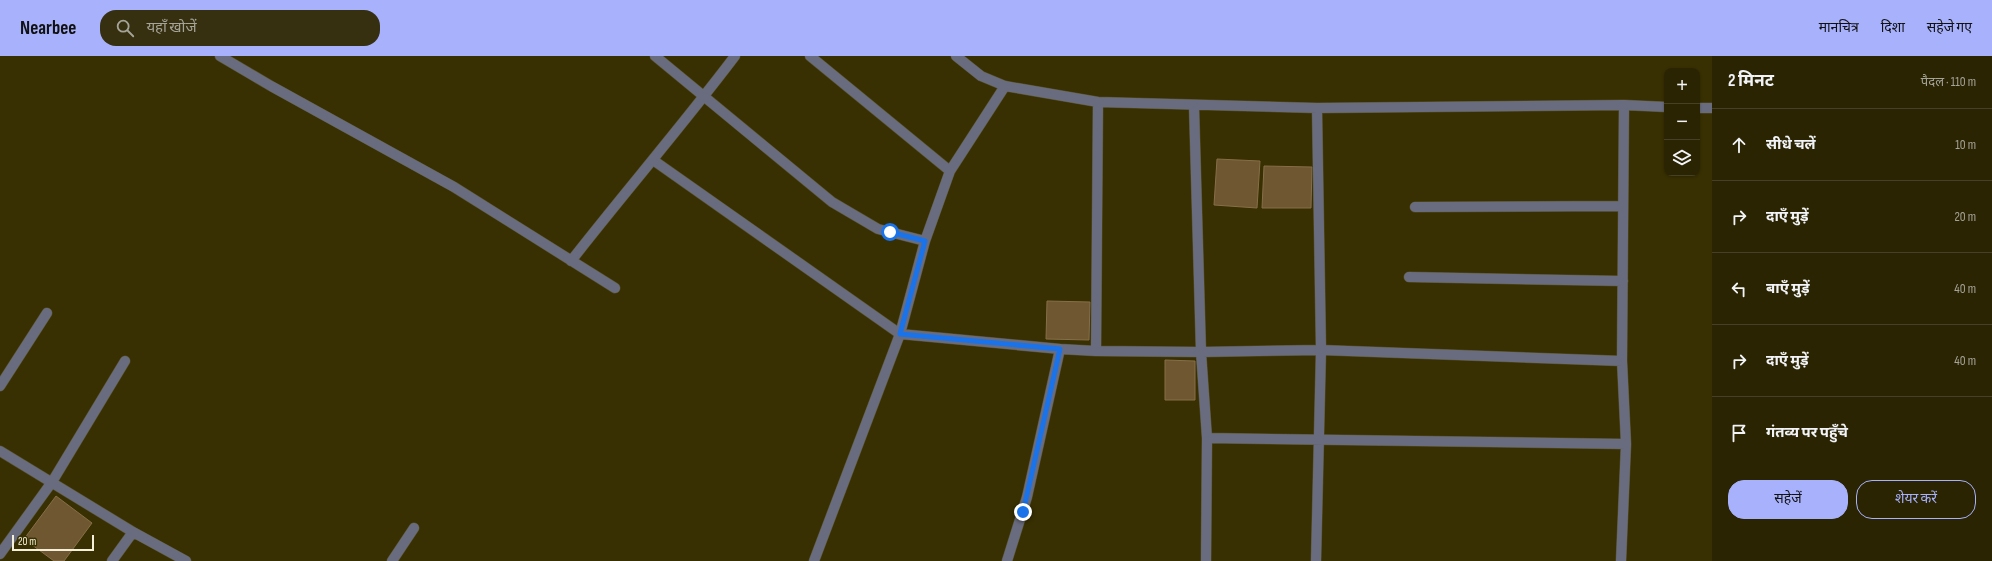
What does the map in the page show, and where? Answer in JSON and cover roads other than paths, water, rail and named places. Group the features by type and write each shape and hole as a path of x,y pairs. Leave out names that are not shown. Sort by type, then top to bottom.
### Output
{"street":[{"path":"220,56 271,86 454,187 616,288"},
{"path":"655,56 832,202 878,229 925,241"},
{"path":"571,260 639,174 653,160 704,97 735,56"},
{"path":"810,56 950,171"},
{"path":"956,56 981,76 1005,86 1098,102 1194,106 1318,108 1624,105 1664,107"},
{"path":"814,561 900,334 925,241 950,171 1005,86"},
{"path":"1096,351 1098,102"},
{"path":"1621,561 1626,444 1622,361 1624,105"},
{"path":"1194,106 1201,352 1207,438 1206,561"},
{"path":"1316,561 1321,350 1318,108"},
{"path":"1700,108 1712,108"},
{"path":"653,160 900,334 1096,351 1201,352 1321,350 1622,361"},
{"path":"1415,207 1623,206"},
{"path":"1409,277 1623,281"},
{"path":"0,386 47,314"},
{"path":"1007,561 1027,497 1060,349"},
{"path":"0,554 52,482 125,361"},
{"path":"1207,438 1318,441 1626,444"},
{"path":"0,451 133,532 186,561"},
{"path":"392,561 414,528"},
{"path":"112,561 133,532"}]}
